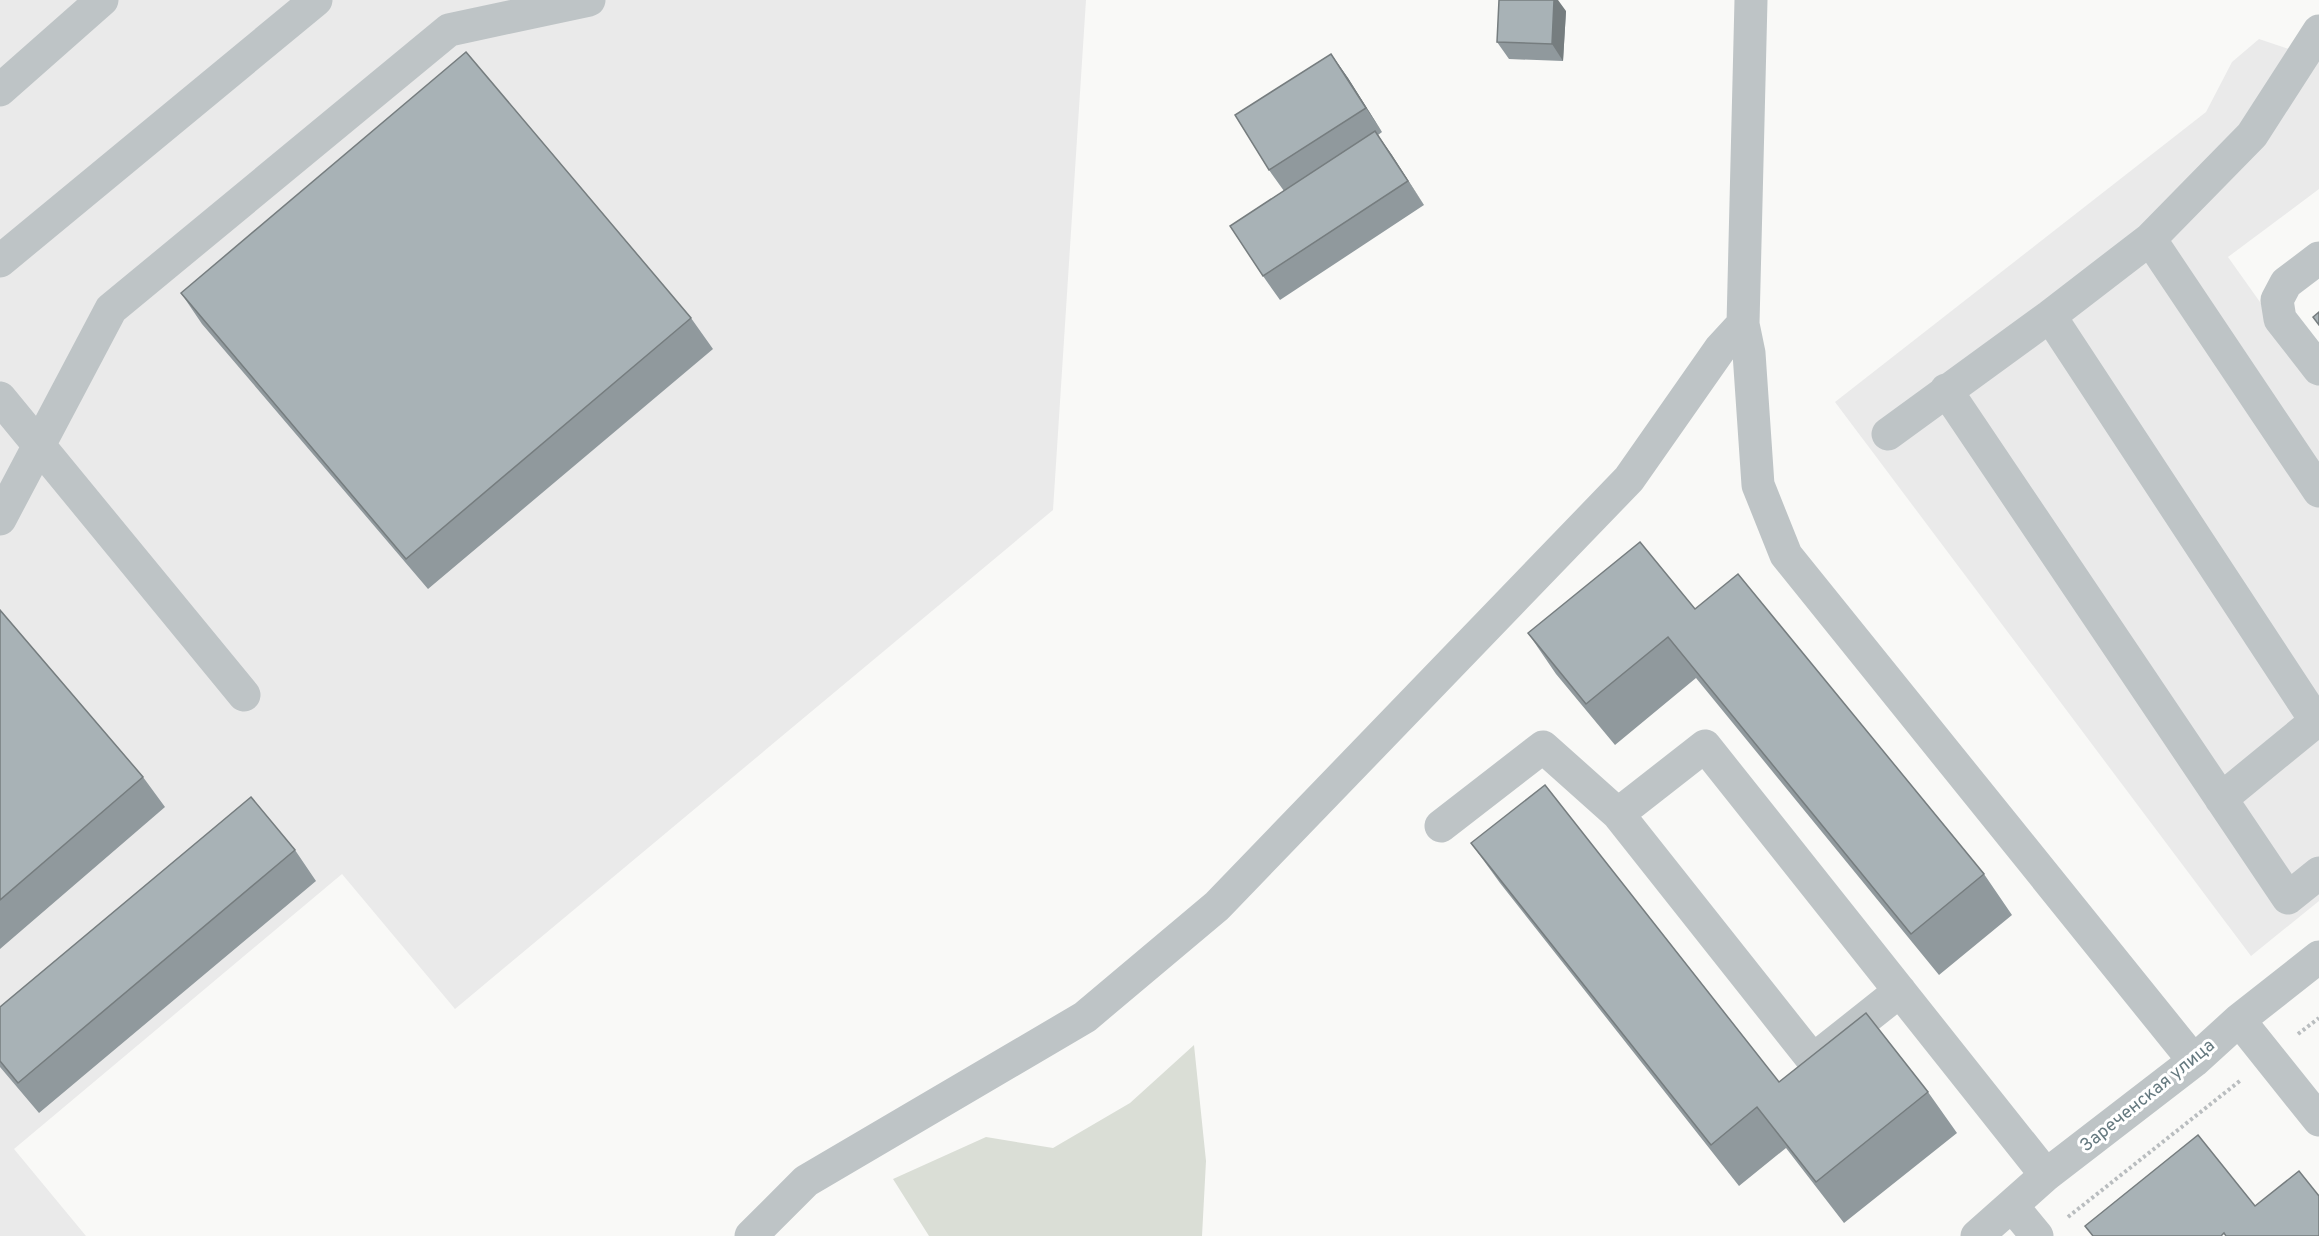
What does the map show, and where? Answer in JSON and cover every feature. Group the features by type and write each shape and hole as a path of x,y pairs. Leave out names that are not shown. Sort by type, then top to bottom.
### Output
{"street":[{"path":"0,90 102,0"},
{"path":"0,261 316,0"},
{"path":"0,519 111,309 449,30 589,0"},
{"path":"1751,0 1743,324 1749,353 1758,485 1786,555 2194,1061"},
{"path":"1888,434 2050,316 2150,239 2252,135 2319,31"},
{"path":"2150,239 2319,491"},
{"path":"2319,258 2286,283 2277,300 2280,319 2319,369"},
{"path":"2050,316 2318,720 2221,799"},
{"path":"751,1236 806,1181 1085,1017 1217,906 1629,479 1720,349 1743,324"},
{"path":"1946,390 2288,898 2319,873"},
{"path":"0,398 244,695"},
{"path":"1618,814 1706,746 2046,1175"},
{"path":"1441,826 1543,747 1618,814 1813,1060 1900,991"},
{"name":"Зареченская улица","path":"1977,1236 2013,1207 2046,1175 2194,1061 2239,1020 2319,957"},
{"path":"2239,1020 2319,1120"},
{"path":"2013,1207 2050,1229"}],"path":[{"path":"2050,1229 2319,1018"}],"shaded area":[{"path":"0,0 1086,0 1053,510 455,1009 342,874 14,1149 86,1236 0,1236"},
{"path":"2259,39 2319,59 2319,189 2228,257 2319,385 2319,901 2251,956 1835,402 2206,112 2232,62"},
{"path":"1194,1045 1206,1161 1202,1236 929,1236 893,1179 986,1137 1053,1148 1130,1103"}],"building":[{"path":"1499,0 1554,0 1552,44 1497,42"},
{"path":"466,52 691,318 406,559 181,293"},
{"path":"1331,54 1366,108 1269,170 1235,115"},
{"path":"1375,131 1408,181 1263,276 1230,226"},
{"path":"2319,312 2319,325 2313,317"},
{"path":"1640,542 1695,609 1738,574 1984,874 1911,934 1668,637 1586,704 1528,633"},
{"path":"0,610 143,777 0,900"},
{"path":"1545,785 1779,1082 1866,1013 1928,1092 1816,1182 1757,1107 1711,1145 1471,843"},
{"path":"251,797 295,850 18,1083 0,1061 0,1007"},
{"path":"2198,1135 2255,1206 2299,1171 2319,1196 2319,1236 2226,1236 2224,1233 2221,1236 2093,1236 2085,1226"}]}
